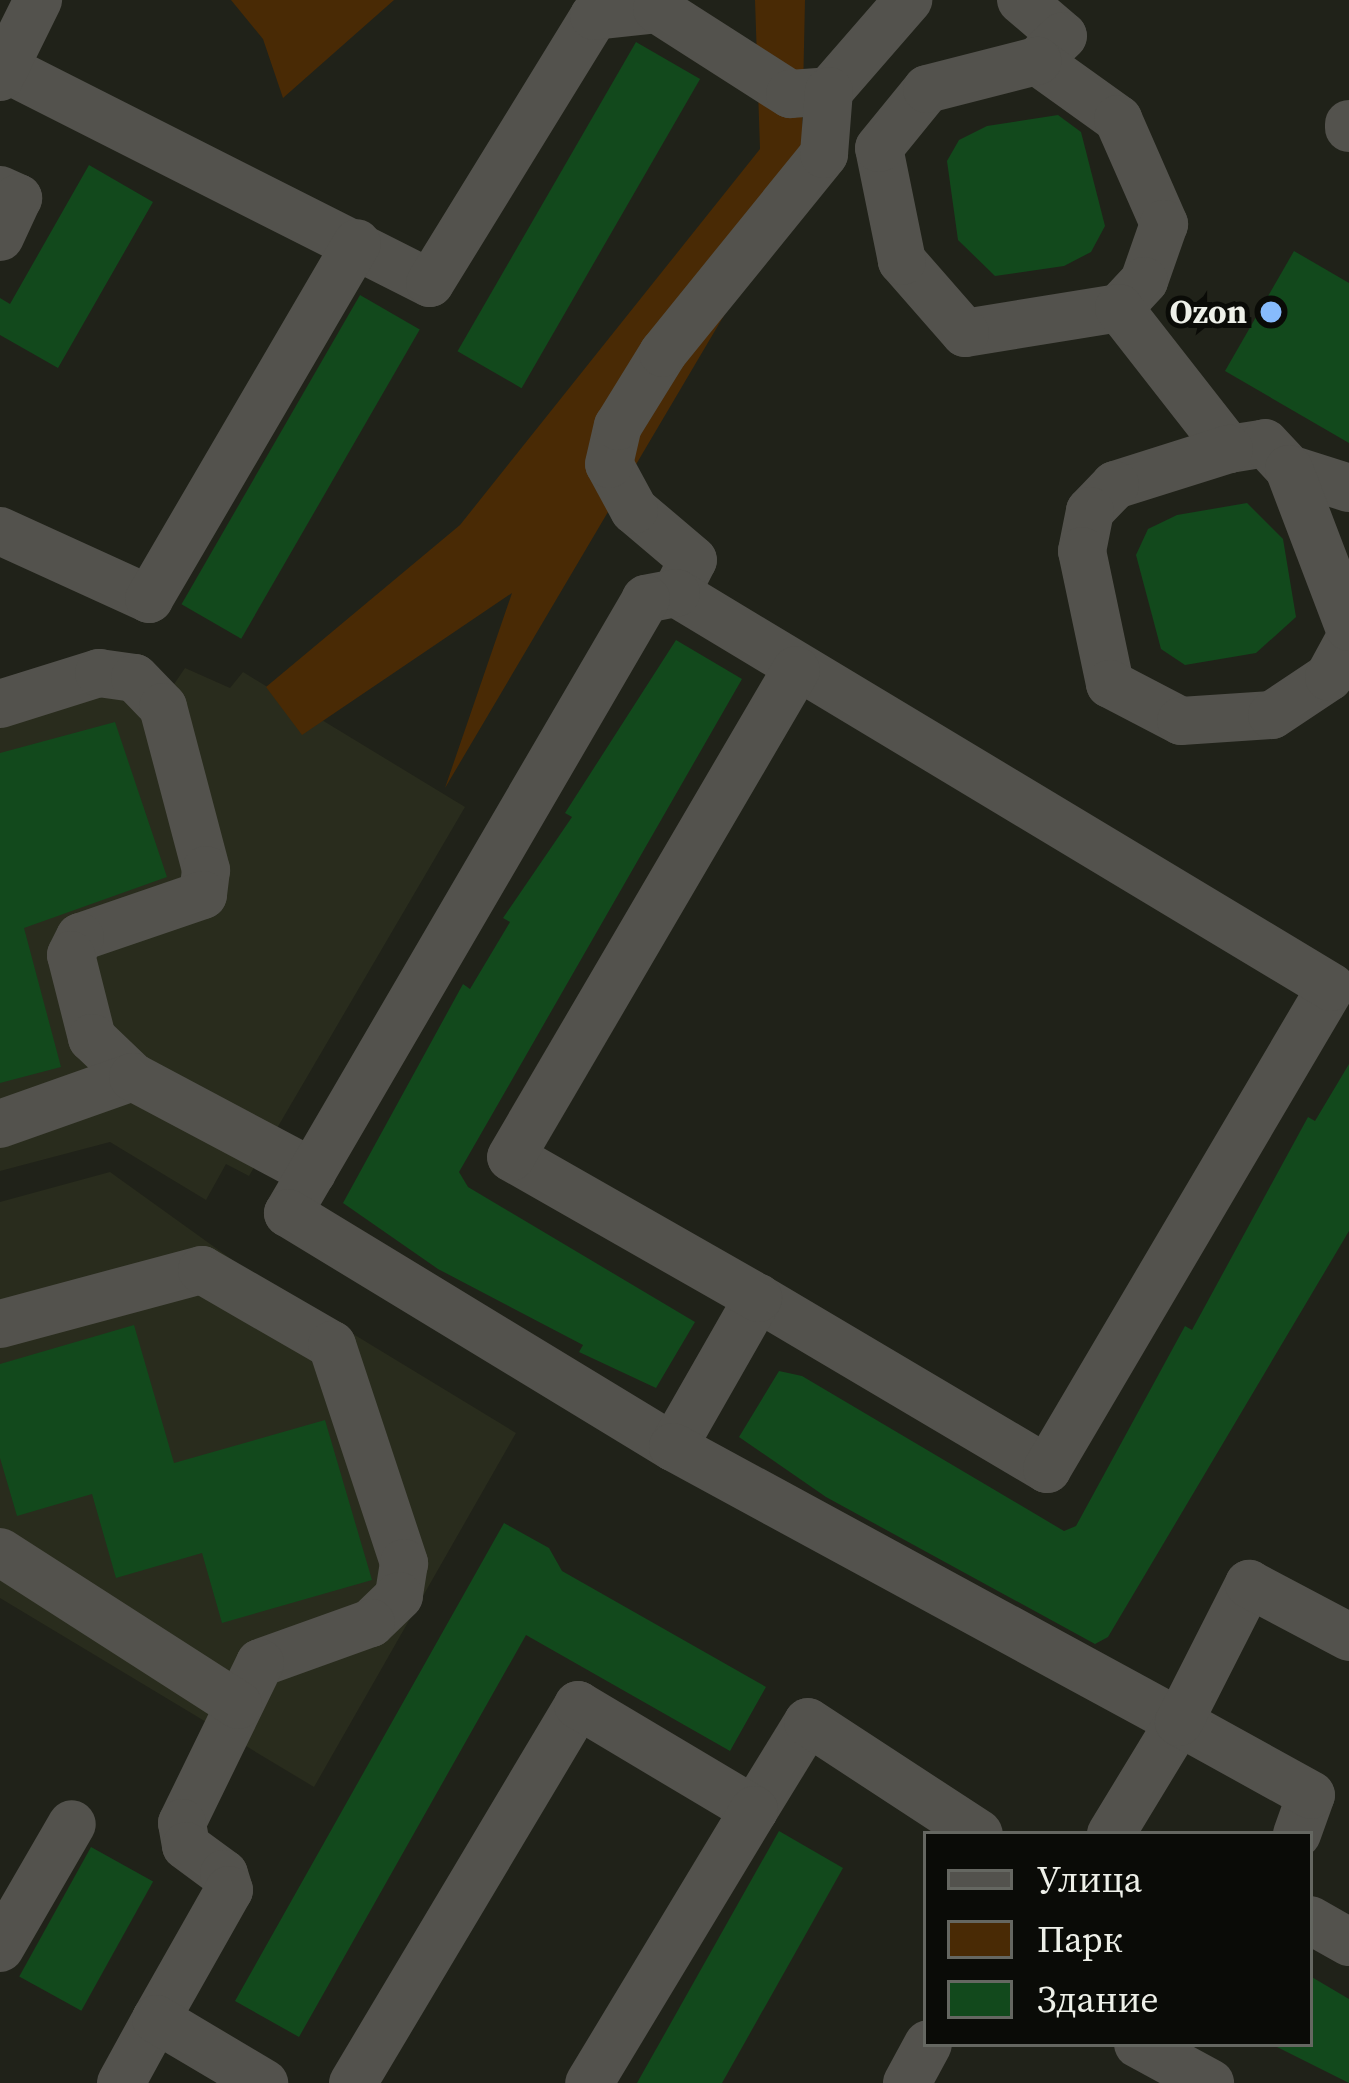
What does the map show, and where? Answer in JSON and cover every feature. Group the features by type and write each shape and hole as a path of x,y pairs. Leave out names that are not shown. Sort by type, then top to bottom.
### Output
{"lane":[{"path":"38,0 2,72 430,283 594,16 657,9 790,94 829,91"},
{"path":"676,593 693,560 634,510 609,464 619,426 663,353 824,154 829,91 908,0"},
{"path":"1021,0 1063,36 1037,61 927,89 879,148 902,261 965,333 1119,308 1144,281 1164,224 1118,119 1037,61"},
{"path":"0,190 18,198 0,237"},
{"path":"2,535 149,599 357,243"},
{"path":"1119,308 1229,449"},
{"path":"1349,627 1289,469 1265,443 1229,449 1115,485 1090,511 1082,551 1110,684 1181,721 1272,715 1330,677 1349,640"},
{"path":"1289,469 1349,488"},
{"path":"796,670 511,1157 1047,1469 1340,991 796,670 676,593 646,599 288,1213 673,1447 1311,1795 1299,1831"},
{"path":"0,704 99,673 136,678 163,707 206,870 203,895 80,937 71,955 92,1038 133,1077 312,1172"},
{"path":"0,1124 133,1077"},
{"path":"0,1324 202,1270 332,1345 344,1363 404,1563 399,1596 371,1623 260,1663 182,1823 186,1846 224,1874 229,1891 121,2083"},
{"path":"673,1447 758,1298"},
{"path":"0,1552 238,1706"},
{"path":"1113,1831 1179,1722 1249,1584 1349,1637"},
{"path":"353,2083 578,1705 754,1810"},
{"path":"589,2083 808,1722 974,1831"},
{"path":"0,1948 72,1824"},
{"path":"1313,1922 1349,1942"},
{"path":"156,2019 264,2083"},
{"path":"907,2083 926,2047"},
{"path":"1144,2047 1210,2083"}],"shaded area":[{"path":"185,668 230,688 243,672 465,807 249,1176 226,1164 206,1200 110,1142 0,1171 0,678 19,692 170,690"},
{"path":"110,1172 238,1264 516,1433 314,1787 0,1598 0,1202"}],"green space":[{"path":"231,0 394,0 283,98 263,39"},
{"path":"755,0 805,0 801,185 445,788 512,593 302,735 266,687 460,525 760,149"}],"building":[{"path":"636,42 700,79 522,388 458,351"},
{"path":"1058,115 1081,132 1105,226 1091,252 1064,266 995,276 958,240 947,161 959,140 987,126"},
{"path":"89,165 153,202 58,368 0,335 0,298 10,304"},
{"path":"1294,251 1349,283 1349,443 1225,371"},
{"path":"360,295 420,330 241,639 182,604"},
{"path":"1247,503 1283,539 1296,617 1256,653 1185,665 1161,649 1136,555 1148,529 1177,515"},
{"path":"676,640 742,679 459,1172 468,1187 695,1322 656,1388 579,1352 583,1345 438,1269 343,1203 463,984 470,989 510,922 503,918 572,817 565,813"},
{"path":"115,722 167,877 24,928 61,1067 0,1083 0,753"},
{"path":"1349,1064 1349,1231 1108,1637 1095,1644 826,1497 739,1437 779,1371 802,1376 1064,1531 1076,1526 1185,1326 1192,1330 1308,1117 1315,1121"},
{"path":"134,1325 174,1463 325,1420 372,1580 222,1623 202,1553 116,1578 92,1494 17,1516 0,1458 0,1364"},
{"path":"504,1523 549,1548 562,1571 766,1687 730,1751 526,1635 299,2037 235,2001"},
{"path":"779,1831 843,1868 722,2083 637,2083"},
{"path":"91,1847 153,1881 81,2011 19,1976"},
{"path":"1313,1978 1349,1999 1349,2083 1277,2047 1313,2047"}],"place":[{"name":"Ozon","path":"1271,312"}]}
